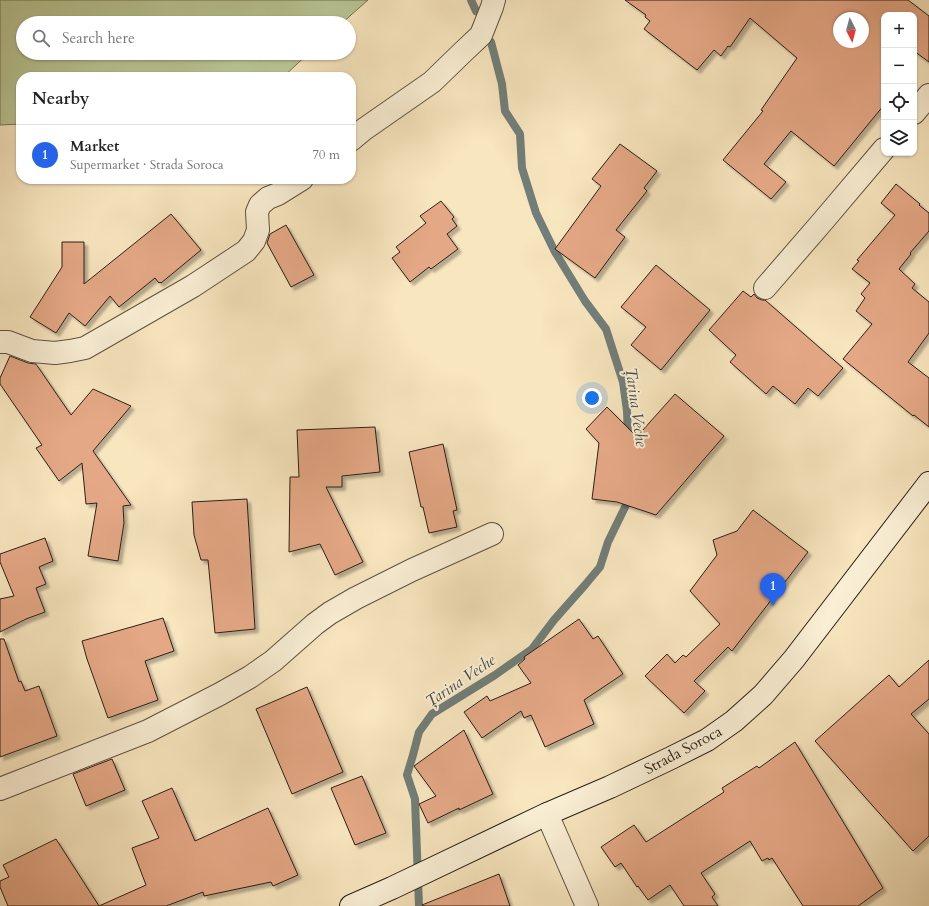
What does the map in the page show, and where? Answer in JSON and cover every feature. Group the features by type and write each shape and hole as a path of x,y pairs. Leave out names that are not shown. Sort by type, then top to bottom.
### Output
{"street":[{"path":"356,136 432,82 481,35 494,0"},
{"path":"917,109 929,95"},
{"path":"765,288 881,153"},
{"path":"0,342 8,342 32,351 55,353 85,348 193,286 246,251 254,241 258,230 257,212 260,205 268,198 278,194 294,184"},
{"name":"Strada Soroca","path":"350,906 392,888 547,814 610,787 707,740 734,721 763,695 929,483"},
{"path":"0,789 148,731 220,694 274,661 315,624 330,613 356,598 405,574 492,534"},
{"path":"547,814 588,906"}],"green space":[{"path":"0,0 368,0 350,16 16,16 16,60 301,60 288,72 16,72 16,124 0,125"}],"building":[{"path":"625,0 908,0 929,16 929,62 917,53 917,12 881,12 881,109 834,166 791,131 764,164 786,182 771,199 723,160 763,111 761,110 797,58 750,18 730,47 728,46 721,56 714,50 697,70 644,29 650,21 645,17 646,15"},
{"path":"620,144 657,171 644,188 647,191 616,230 625,237 595,278 555,249 601,186 592,179"},
{"path":"896,184 929,213 929,231 910,253 911,254 899,269 915,284 912,288 929,302 929,333 908,362 929,378 929,427 914,415 913,416 843,359 872,324 856,311 865,298 861,294 870,283 852,269 859,261 857,260 895,215 881,203"},
{"path":"441,201 454,217 452,219 457,226 447,234 458,249 431,269 429,267 410,282 392,258 400,252 396,247 426,223 420,216"},
{"path":"171,214 201,250 161,283 159,283 155,278 119,307 110,296 85,326 69,313 56,333 30,317 62,267 62,242 84,242 84,284"},
{"path":"286,225 314,275 291,287 267,243 270,234"},
{"path":"656,265 710,310 661,370 631,345 646,327 621,307"},
{"path":"743,291 751,297 754,294 757,298 765,300 843,368 818,396 808,388 795,404 773,386 766,394 730,362 736,355 709,330"},
{"path":"10,356 28,363 36,364 71,415 93,389 131,406 93,451 131,505 123,506 124,523 118,561 88,556 97,503 86,504 82,463 59,481 36,448 42,445 0,384 0,378"},
{"path":"675,394 724,436 656,515 617,502 592,499 599,443 586,429 607,407 634,434 639,428 642,431"},
{"path":"375,427 380,472 342,476 342,487 326,487 363,562 335,575 320,544 289,552 290,477 299,477 297,430"},
{"path":"443,444 457,510 453,511 457,527 429,533 423,507 421,507 409,452"},
{"path":"247,499 255,629 215,633 208,560 201,560 194,535 192,502"},
{"path":"753,510 808,552 732,651 728,647 694,681 705,691 684,713 645,676 667,654 675,663 683,655 686,657 720,624 690,591 717,555 713,540 737,531"},
{"path":"45,538 53,561 39,567 46,584 36,588 45,612 26,619 0,632 0,599 14,596 0,562 0,554"},
{"path":"163,618 174,651 145,661 158,700 108,718 82,641"},
{"path":"579,619 593,639 598,636 623,674 584,700 594,724 545,747 531,715 524,718 521,711 482,738 464,712 487,696 490,701 531,683 518,665 525,659 524,657"},
{"path":"0,639 4,639 19,682 21,681 25,691 39,686 57,736 0,757"},
{"path":"929,660 929,699 911,714 929,734 929,836 913,851 815,741 889,675 899,687"},
{"path":"307,687 343,772 292,794 256,709"},
{"path":"464,730 493,794 428,823 419,804 436,796 414,766"},
{"path":"795,742 883,888 858,906 803,906 772,858 762,861 750,841 701,873 715,894 712,897 718,906 684,906 670,885 648,900 638,886 637,887 621,863 615,867 601,847 634,825 646,842 724,792 722,788 757,766 759,768"},
{"path":"112,759 125,790 86,806 73,774"},
{"path":"362,776 386,833 355,845 331,788"},
{"path":"172,788 195,841 268,808 298,875 273,886 271,882 204,896 203,892 166,906 99,906 146,885 132,848 159,838 142,801"},
{"path":"56,839 99,906 8,906 0,887 0,881 9,877 3,865"},
{"path":"499,874 510,906 422,905"}],"waterway":[{"path":"471,0 476,11"},
{"name":"Țarina Veche","path":"491,42 502,84 505,111 520,134 522,168 536,213 555,252 585,301 606,329 623,382 627,411 628,437"},
{"name":"Țarina Veche","path":"419,906 415,799 407,775 419,732 432,714 495,675 532,649 554,620 600,567 608,542 627,503 628,494"}],"place":[{"name":"Market","path":"773,606"}]}
